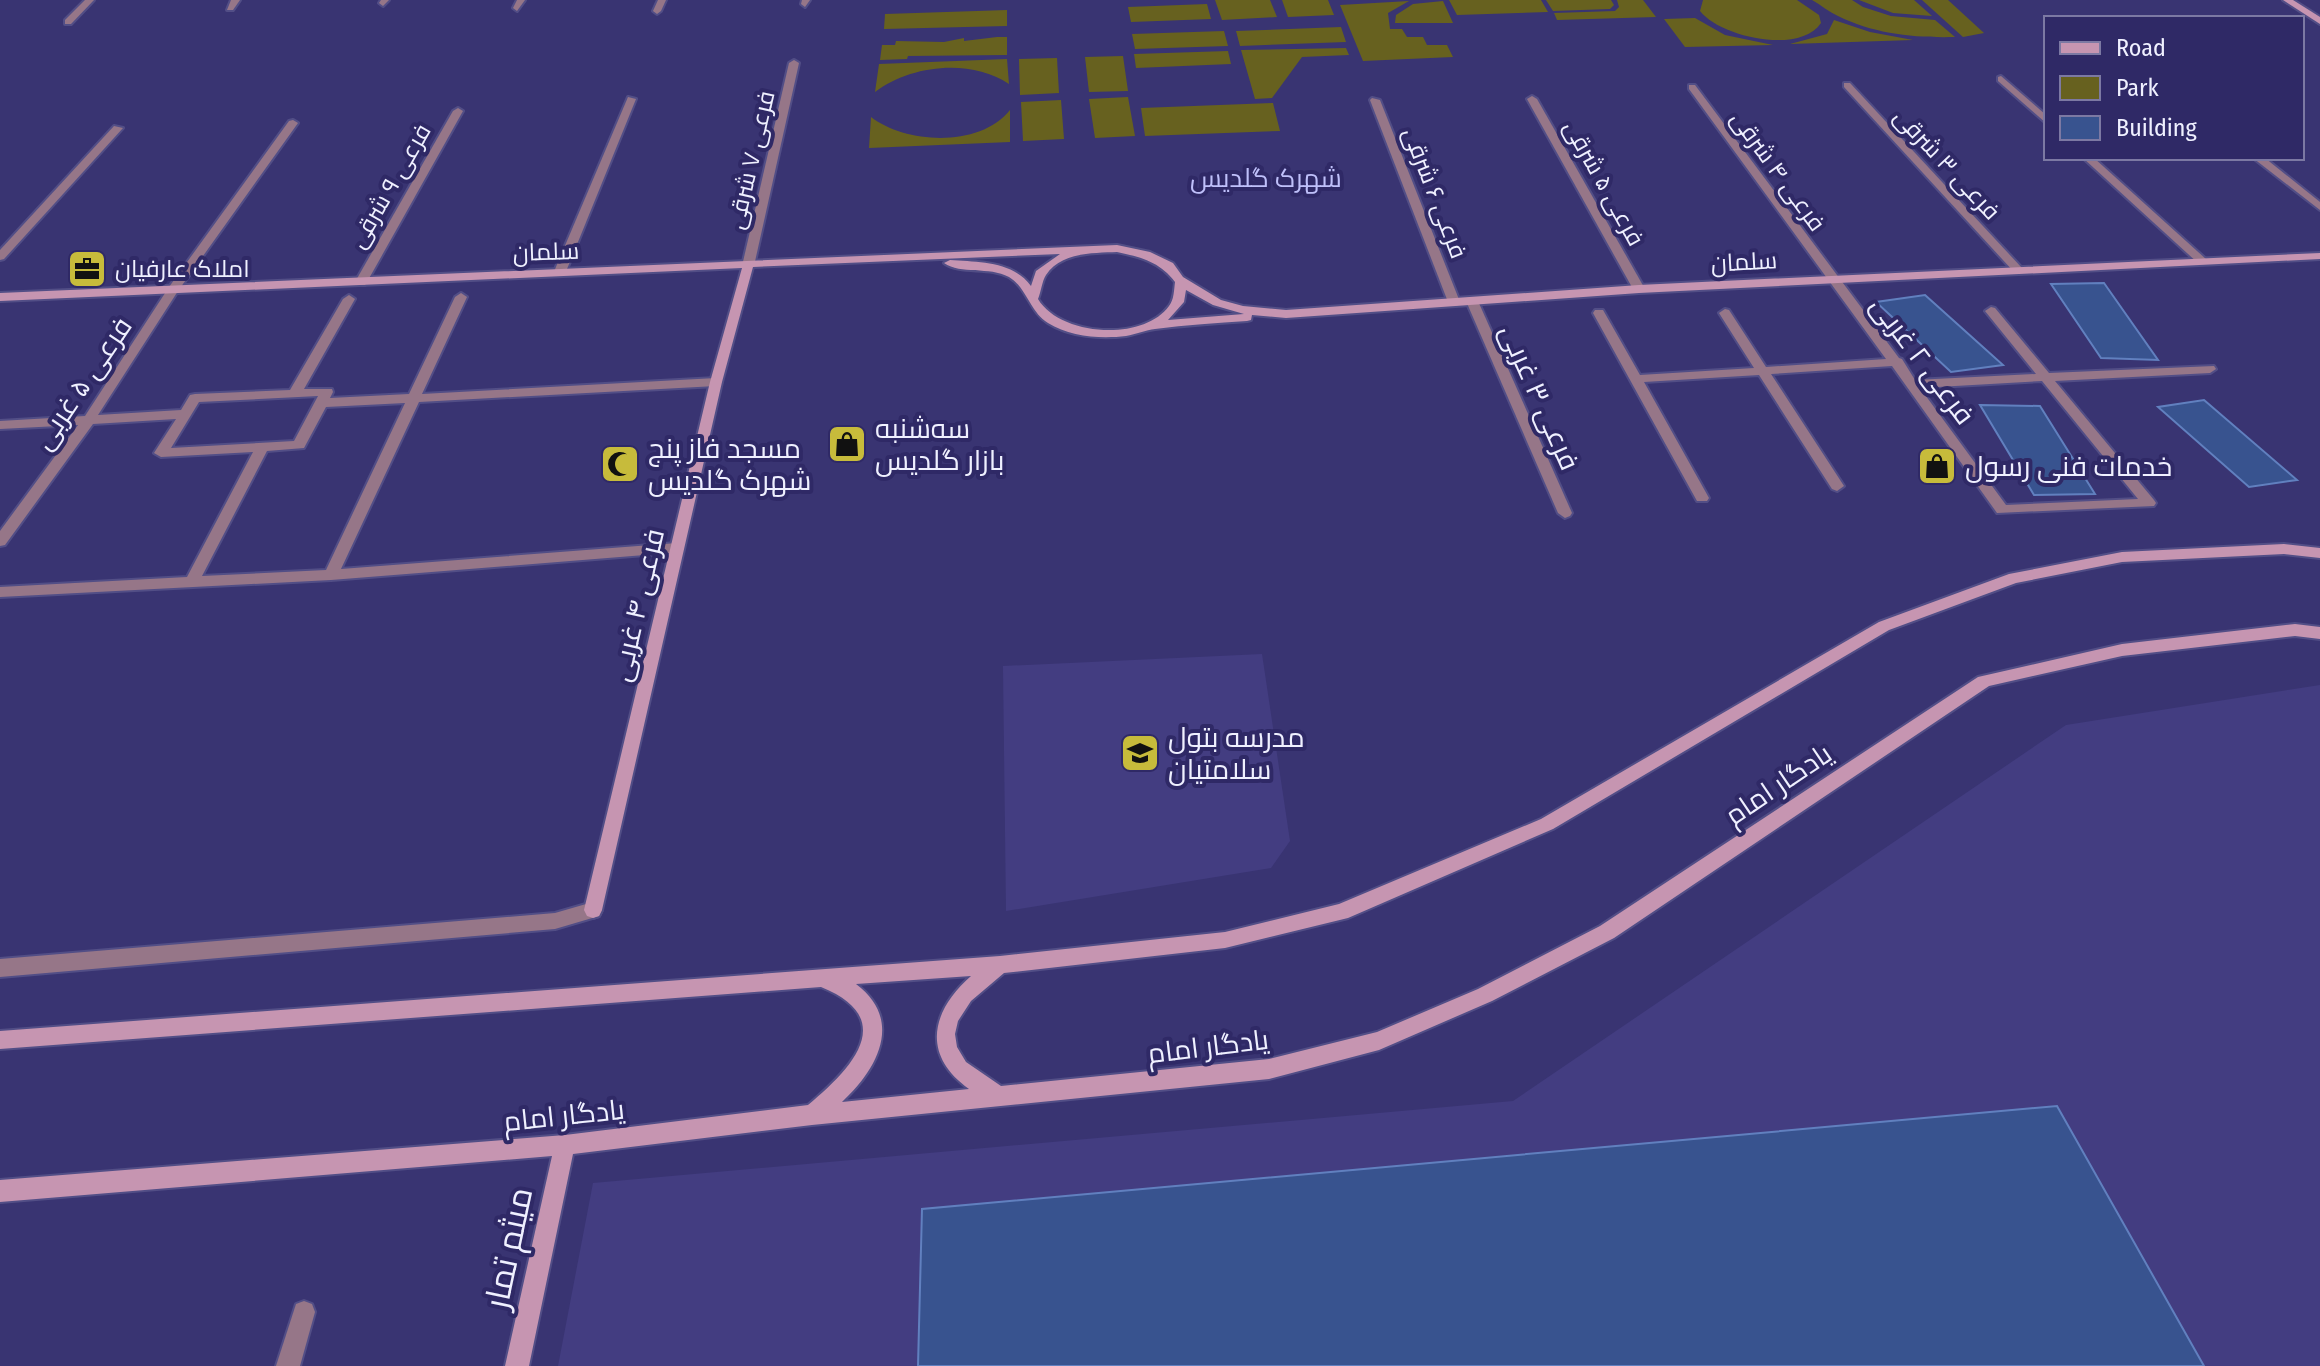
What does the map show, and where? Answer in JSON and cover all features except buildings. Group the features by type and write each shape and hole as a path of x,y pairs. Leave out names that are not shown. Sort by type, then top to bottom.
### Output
{"street":[{"path":"68,22 90,0"},
{"path":"657,11 662,0"},
{"path":"2287,0 2320,21"},
{"name":"فرعی ۷ شرقی","path":"748,266 794,63"},
{"path":"2001,79 2044,118"},
{"name":"فرعی ۳ شرقی","path":"1847,85 2018,270"},
{"name":"فرعی ۴ شرقی","path":"1692,87 1832,280"},
{"path":"559,274 631,99"},
{"name":"فرعی ۵ شرقی","path":"1532,99 1639,289"},
{"name":"فرعی ۶ شرقی","path":"1375,100 1454,302"},
{"name":"فرعی ۹ شرقی","path":"361,282 458,111"},
{"name":"فرعی ۵ غربی","path":"0,541 88,421 173,290 293,123"},
{"path":"0,257 118,128"},
{"path":"2090,160 2203,262"},
{"path":"2261,160 2320,207"},
{"path":"916,259 987,267 1016,277 1040,312 1055,323 1076,330 1126,332 1149,325 1166,316 1177,305 1182,292 1180,280 1164,263 1138,251 1093,249 1072,253 1040,272 1033,285 1033,298"},
{"name":"سلمان","path":"0,297 1093,249"},
{"name":"سلمان","path":"1180,280 1197,295 1223,307 1253,313 1286,314 1639,289 2320,256"},
{"name":"فرعی ۴ غربی","path":"0,968 555,921 593,910 716,382 748,266"},
{"name":"فرعی ۲ غربی","path":"1832,280 1898,362 2002,510 2149,503 2044,377"},
{"path":"331,575 411,398 461,297"},
{"path":"295,393 349,299"},
{"name":"فرعی ۳ غربی","path":"1472,301 1565,513"},
{"path":"1991,311 2044,377"},
{"path":"1599,313 1702,498"},
{"path":"1725,313 1837,486"},
{"path":"1149,325 1286,314"},
{"path":"1637,379 1898,362"},
{"path":"1913,384 2210,369"},
{"path":"320,403 716,382"},
{"path":"327,392 320,403 299,445 161,453 195,398 327,392"},
{"path":"0,425 186,414"},
{"path":"192,582 262,447"},
{"path":"0,592 331,575 677,548"},
{"path":"0,1040 1000,965 1225,940 1341,912 1547,824 1884,626 2014,578 2122,557 2284,549 2320,553"},
{"name":"یادگار امام","path":"0,1191 565,1145 812,1115 1269,1069 1379,1041 1485,995 1607,932 1984,681 2122,650 2295,630 2320,633"},
{"path":"1000,965 969,986 953,1009 944,1036 954,1062 972,1080 1000,1097"},
{"path":"812,1115 860,1071 873,1043 871,1017 854,994 820,978"},
{"name":"میثم تمار","path":"517,1366 565,1145"},
{"path":"288,1366 304,1312"}],"shaded area":[{"name":"مدرسه بتول سلامتیان","path":"1262,654 1290,841 1271,868 1006,911 1003,666"},
{"path":"2320,685 2320,1366 558,1366 593,1183 1513,1101 2066,725"}],"green space":[{"path":"1215,0 1270,0 1277,17 1222,20"},
{"path":"1282,0 1328,0 1334,15 1288,17"},
{"path":"1449,0 1541,0 1548,12 1457,15"},
{"path":"1546,0 1611,0 1614,5 1610,9 1553,11"},
{"path":"1617,0 1643,0 1656,17 1557,20 1554,13 1615,11 1619,7"},
{"path":"1703,0 1797,0 1819,15 1821,23 1811,33 1796,38 1760,39 1742,35 1710,20 1700,11"},
{"path":"1812,0 1852,0 1891,16 1935,20 1955,37 1910,36 1880,31 1838,16"},
{"path":"1859,0 1914,0 1932,16 1893,13"},
{"path":"1922,0 1948,0 1984,33 1963,37"},
{"path":"1409,1 1388,13 1390,29 1402,29 1407,37 1423,37 1427,45 1447,45 1453,57 1363,61 1340,5"},
{"path":"1443,1 1453,23 1395,23 1396,15 1413,4"},
{"path":"1207,4 1211,19 1131,22 1128,7"},
{"path":"1007,10 1007,26 884,29 885,14"},
{"path":"1695,18 1725,35 1773,45 1685,47 1664,19"},
{"path":"1834,20 1870,32 1913,40 1790,44 1827,34"},
{"path":"1341,27 1346,42 1240,46 1236,31"},
{"path":"1224,31 1228,46 1135,49 1132,34"},
{"path":"1007,37 1007,55 908,56 907,59 880,60 882,45 895,45 896,41 944,42"},
{"path":"1346,48 1349,55 1302,57 1272,98 1255,99 1241,50"},
{"path":"1228,51 1231,64 1136,68 1134,54"},
{"path":"1123,56 1128,91 1089,92 1085,57"},
{"path":"1057,58 1059,93 1020,95 1019,59"},
{"path":"1007,59 1009,84 977,70 941,68 906,76 875,92 879,64"},
{"path":"1128,97 1135,136 1095,138 1089,99"},
{"path":"1061,100 1064,139 1023,141 1021,102"},
{"path":"1273,103 1280,131 1145,136 1141,108"},
{"path":"1010,110 1010,142 869,148 871,117 903,133 942,138 981,131"}],"place":[{"name":"املاک عارفیان","path":"87,269"},
{"name":"سه‌شنبه بازار گلدیس","path":"847,444"},
{"name":"مسجد فاز پنج شهرک گلدیس","path":"620,464"},
{"name":"خدمات فنی رسول","path":"1937,466"},
{"name":"مدرسه بتول سلامتیان","path":"1140,753"}],"district":[{"name":"شهرک گلدیس","path":"1266,178"}]}
